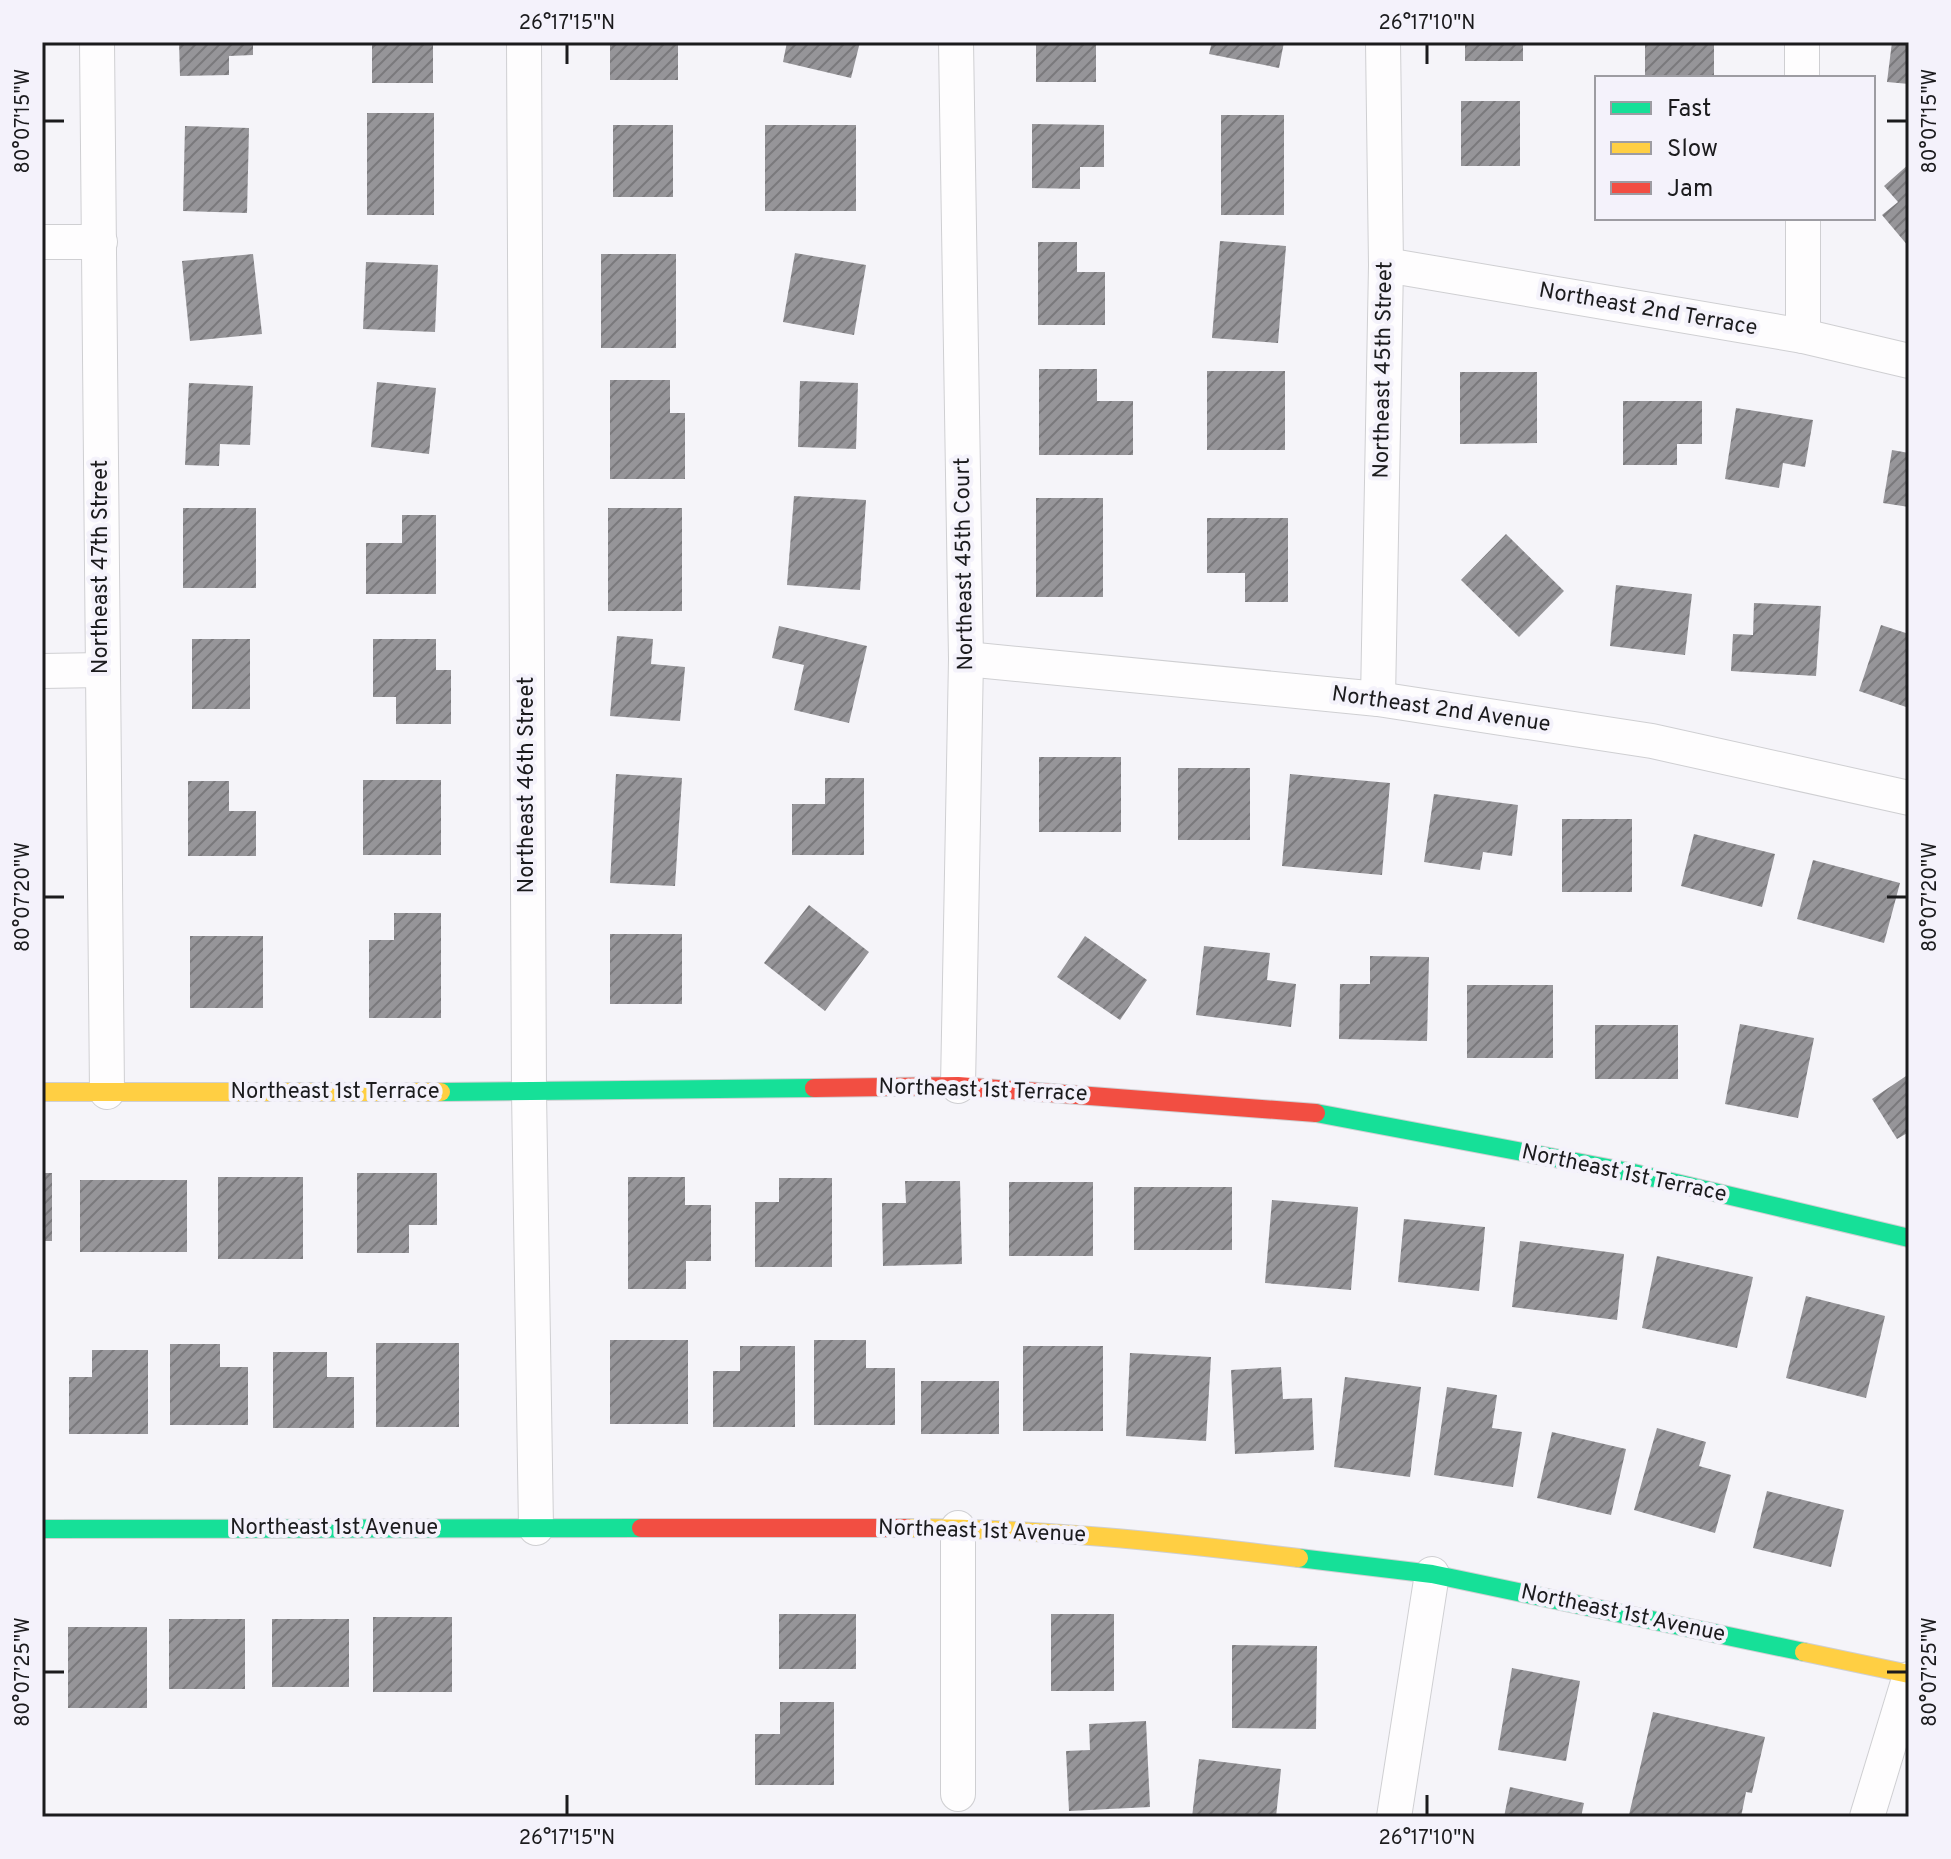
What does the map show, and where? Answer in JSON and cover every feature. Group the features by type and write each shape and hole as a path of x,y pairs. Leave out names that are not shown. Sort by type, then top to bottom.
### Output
{"street":[{"name":"Northeast 47th Street","path":"97,42 107,1092"},
{"name":"Northeast 46th Street","path":"524,42 529,1092 536,1528"},
{"name":"Northeast 45th Court","path":"956,42 966,659 958,1086"},
{"name":"Northeast 45th Street","path":"1378,699 1386,265 1383,42"},
{"path":"1802,42 1802,76"},
{"path":"1803,220 1803,336"},
{"path":"42,242 100,242"},
{"name":"Northeast 2nd Terrace","path":"1386,265 1803,336 1909,361"},
{"name":"Northeast 2nd Avenue","path":"966,659 1378,699 1652,741 1909,798"},
{"path":"42,671 102,670"},
{"name":"Northeast 1st Terrace","path":"42,1092 529,1092 958,1086 1299,1110 1629,1172 1909,1238"},
{"path":"958,1528 958,1794"},
{"name":"Northeast 1st Avenue","path":"42,1529 958,1528 1154,1540 1432,1574 1909,1677"},
{"path":"1394,1817 1432,1574"},
{"path":"1867,1817 1909,1677"}],"building":[{"path":"179,42 253,42 253,55 229,56 229,75 180,76"},
{"path":"372,42 433,42 433,83 372,83"},
{"path":"610,42 678,42 678,80 610,80"},
{"path":"787,42 860,42 851,78 783,62"},
{"path":"1036,42 1096,42 1096,82 1036,82"},
{"path":"1212,42 1284,42 1279,68 1209,54"},
{"path":"1465,42 1523,42 1523,61 1465,61"},
{"path":"1645,42 1714,42 1714,76 1645,76"},
{"path":"1892,42 1909,42 1909,84 1887,82"},
{"path":"1461,101 1520,101 1520,166 1461,166"},
{"path":"367,113 434,113 434,215 367,215"},
{"path":"1221,115 1284,115 1284,215 1221,215"},
{"path":"1032,124 1104,125 1104,167 1080,167 1080,189 1032,188"},
{"path":"613,125 673,125 673,197 613,197"},
{"path":"765,125 856,125 856,211 765,211"},
{"path":"185,126 249,128 247,213 183,211"},
{"path":"1909,164 1909,247 1882,215 1898,202 1884,186"},
{"path":"1220,241 1286,246 1278,343 1212,338"},
{"path":"1038,242 1077,242 1077,272 1105,272 1105,325 1038,325"},
{"path":"795,253 866,265 854,335 783,322"},
{"path":"253,254 262,334 190,341 182,261"},
{"path":"601,254 676,254 676,348 601,348"},
{"path":"366,262 438,265 435,332 363,329"},
{"path":"1039,369 1097,369 1097,401 1133,401 1133,455 1039,455"},
{"path":"1207,371 1285,371 1285,450 1207,450"},
{"path":"1460,372 1537,372 1537,443 1460,444"},
{"path":"610,380 670,380 670,413 685,413 685,479 610,479"},
{"path":"800,381 858,383 856,449 798,447"},
{"path":"377,382 436,388 429,454 371,447"},
{"path":"189,383 253,386 250,445 220,444 219,466 185,465"},
{"path":"1623,401 1702,401 1702,444 1677,444 1677,465 1623,465"},
{"path":"1736,408 1813,420 1805,467 1783,463 1779,488 1725,479"},
{"path":"1892,450 1909,453 1909,507 1883,503"},
{"path":"794,496 866,500 860,590 787,585"},
{"path":"1036,498 1103,498 1103,597 1036,597"},
{"path":"183,508 256,508 256,588 183,588"},
{"path":"608,508 682,508 682,611 608,611"},
{"path":"402,515 436,515 436,594 366,594 366,543 402,543"},
{"path":"1207,518 1288,518 1288,602 1245,602 1245,573 1207,573"},
{"path":"1506,534 1564,591 1519,637 1461,580"},
{"path":"1616,585 1692,594 1685,655 1610,646"},
{"path":"1754,603 1821,606 1816,676 1731,671 1733,634 1753,635"},
{"path":"1881,625 1909,634 1909,708 1859,691"},
{"path":"779,626 867,646 849,723 794,710 804,665 772,658"},
{"path":"617,636 653,639 651,664 685,667 680,721 610,716"},
{"path":"192,639 250,639 250,709 192,709"},
{"path":"373,639 436,639 436,670 451,670 451,724 396,724 396,697 373,697"},
{"path":"1039,757 1121,757 1121,832 1039,832"},
{"path":"1178,768 1250,768 1250,840 1178,840"},
{"path":"616,774 682,778 675,886 610,883"},
{"path":"1290,774 1390,783 1382,875 1282,866"},
{"path":"825,778 864,778 864,855 792,855 792,804 825,804"},
{"path":"363,780 441,780 441,855 363,855"},
{"path":"188,781 229,781 229,811 256,811 256,856 188,856"},
{"path":"1434,794 1518,805 1512,856 1483,852 1480,870 1424,862"},
{"path":"1562,819 1632,819 1632,892 1562,892"},
{"path":"1694,834 1775,854 1762,907 1681,886"},
{"path":"1813,860 1900,883 1884,943 1797,919"},
{"path":"809,905 869,952 825,1011 764,963"},
{"path":"394,913 441,913 441,1018 369,1018 369,940 394,940"},
{"path":"610,934 682,934 682,1004 610,1004"},
{"path":"190,936 263,936 263,1008 190,1008"},
{"path":"1085,936 1147,980 1120,1020 1057,977"},
{"path":"1204,946 1270,953 1267,980 1296,984 1291,1027 1196,1015"},
{"path":"1370,956 1429,957 1427,1041 1339,1039 1340,984 1370,984"},
{"path":"1467,985 1553,985 1553,1058 1467,1058"},
{"path":"1740,1024 1814,1038 1798,1118 1725,1104"},
{"path":"1595,1025 1678,1025 1678,1079 1595,1079"},
{"path":"1909,1074 1909,1132 1897,1139 1872,1099"},
{"path":"42,1173 52,1173 52,1241 42,1241"},
{"path":"357,1173 437,1173 437,1225 409,1225 409,1253 357,1253"},
{"path":"218,1177 303,1177 303,1259 218,1259"},
{"path":"628,1177 685,1177 685,1205 711,1205 711,1261 686,1261 686,1289 628,1289"},
{"path":"779,1178 832,1178 832,1267 755,1267 755,1202 779,1202"},
{"path":"80,1180 187,1180 187,1252 80,1252"},
{"path":"905,1181 960,1181 962,1264 883,1266 882,1203 906,1203"},
{"path":"1009,1182 1093,1182 1093,1256 1009,1256"},
{"path":"1134,1187 1232,1187 1232,1250 1134,1250"},
{"path":"1272,1200 1358,1207 1351,1290 1265,1283"},
{"path":"1404,1219 1485,1227 1479,1291 1398,1282"},
{"path":"1520,1241 1624,1254 1617,1320 1512,1307"},
{"path":"1657,1256 1753,1277 1737,1348 1642,1328"},
{"path":"1806,1296 1885,1316 1866,1398 1786,1378"},
{"path":"610,1340 688,1340 688,1424 610,1424"},
{"path":"814,1340 866,1340 866,1368 895,1368 895,1425 814,1425"},
{"path":"376,1343 459,1343 459,1427 376,1427"},
{"path":"170,1344 220,1344 220,1367 248,1367 248,1425 170,1425"},
{"path":"740,1346 795,1346 795,1427 713,1427 713,1371 740,1371"},
{"path":"1023,1346 1103,1346 1103,1431 1023,1431"},
{"path":"92,1350 148,1350 148,1434 69,1434 69,1377 92,1377"},
{"path":"273,1352 327,1352 327,1377 354,1377 354,1428 273,1428"},
{"path":"1130,1353 1211,1357 1206,1441 1126,1436"},
{"path":"1281,1367 1283,1399 1312,1398 1314,1450 1235,1454 1231,1370"},
{"path":"42,1374 45,1374 45,1430 42,1430"},
{"path":"1345,1377 1421,1387 1410,1477 1334,1467"},
{"path":"921,1381 999,1381 999,1434 921,1434"},
{"path":"1447,1387 1497,1395 1492,1428 1522,1432 1513,1487 1434,1475"},
{"path":"1657,1428 1706,1442 1699,1466 1731,1475 1715,1533 1634,1510"},
{"path":"1552,1432 1626,1449 1611,1515 1537,1498"},
{"path":"1767,1491 1844,1510 1831,1567 1753,1548"},
{"path":"779,1614 856,1614 856,1669 779,1669"},
{"path":"1051,1614 1114,1614 1114,1691 1051,1691"},
{"path":"373,1617 452,1617 452,1692 373,1692"},
{"path":"169,1619 245,1619 245,1689 169,1689"},
{"path":"272,1619 349,1619 349,1687 272,1687"},
{"path":"68,1627 147,1627 147,1708 68,1708"},
{"path":"1232,1645 1317,1646 1316,1729 1232,1728"},
{"path":"1512,1668 1580,1681 1566,1761 1498,1750"},
{"path":"780,1702 834,1702 834,1785 755,1785 755,1734 780,1734"},
{"path":"1653,1712 1765,1737 1752,1793 1746,1792 1741,1817 1629,1815"},
{"path":"1146,1721 1150,1807 1069,1811 1066,1751 1090,1750 1089,1724"},
{"path":"1199,1759 1281,1769 1276,1817 1192,1817"},
{"path":"1510,1787 1584,1803 1581,1817 1504,1817"}],"traffic: fast":[{"path":"441,1092 814,1088"},
{"path":"1316,1113 1629,1172 1909,1238"},
{"path":"42,1529 641,1528"},
{"path":"1299,1558 1432,1574 1804,1652"}],"traffic: slow":[{"path":"42,1092 441,1092"},
{"path":"907,1528 1005,1530 1103,1537 1299,1558"},
{"path":"1804,1652 1909,1674"}],"traffic: jam":[{"path":"814,1088 958,1086 1316,1113"},
{"path":"641,1528 907,1528"}]}
